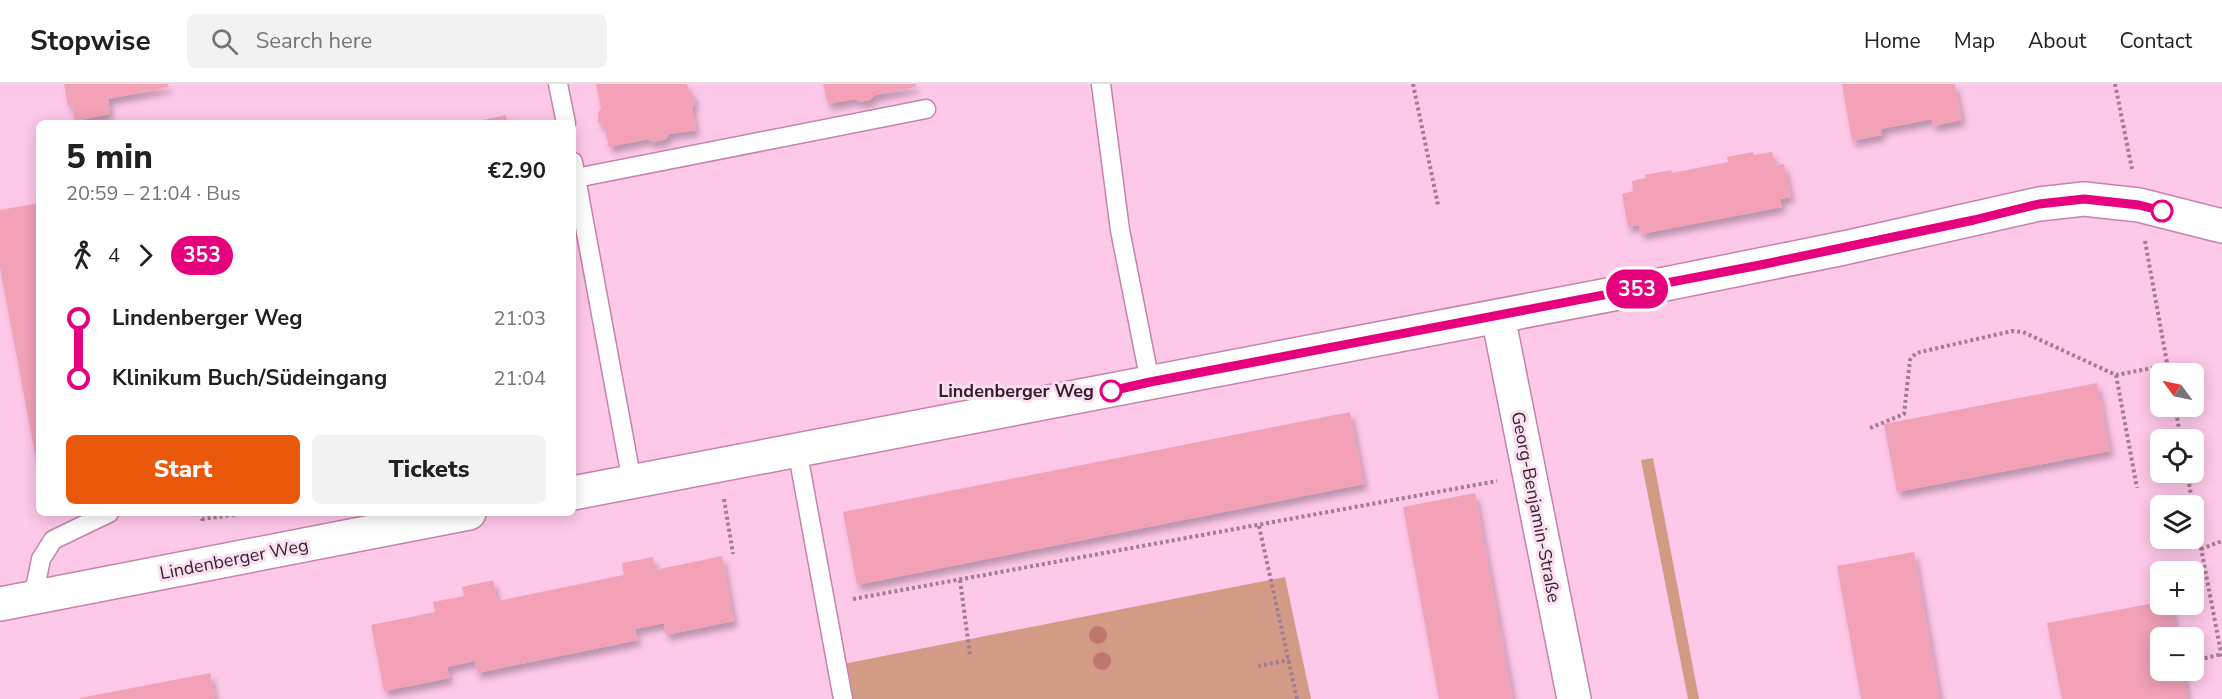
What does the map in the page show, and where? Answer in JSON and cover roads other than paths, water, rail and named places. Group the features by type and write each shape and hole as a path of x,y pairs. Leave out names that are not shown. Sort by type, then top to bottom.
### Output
{"street":[{"path":"576,492 1844,248 2039,204 2084,199 2139,205 2222,226"},
{"name":"Georg-Benjamin-Straße","path":"1498,316 1574,699"},
{"name":"Lindenberger Weg","path":"0,604 454,516"}],"lane":[{"path":"558,84 565,120"},
{"path":"1101,84 1120,230 1150,382"},
{"path":"576,170 926,109"},
{"path":"576,175 632,482"},
{"path":"797,449 843,699"},
{"path":"33,598 41,559 53,540 103,516"}],"place":[{"name":"Lindenberger Weg","path":"1111,391"}]}
